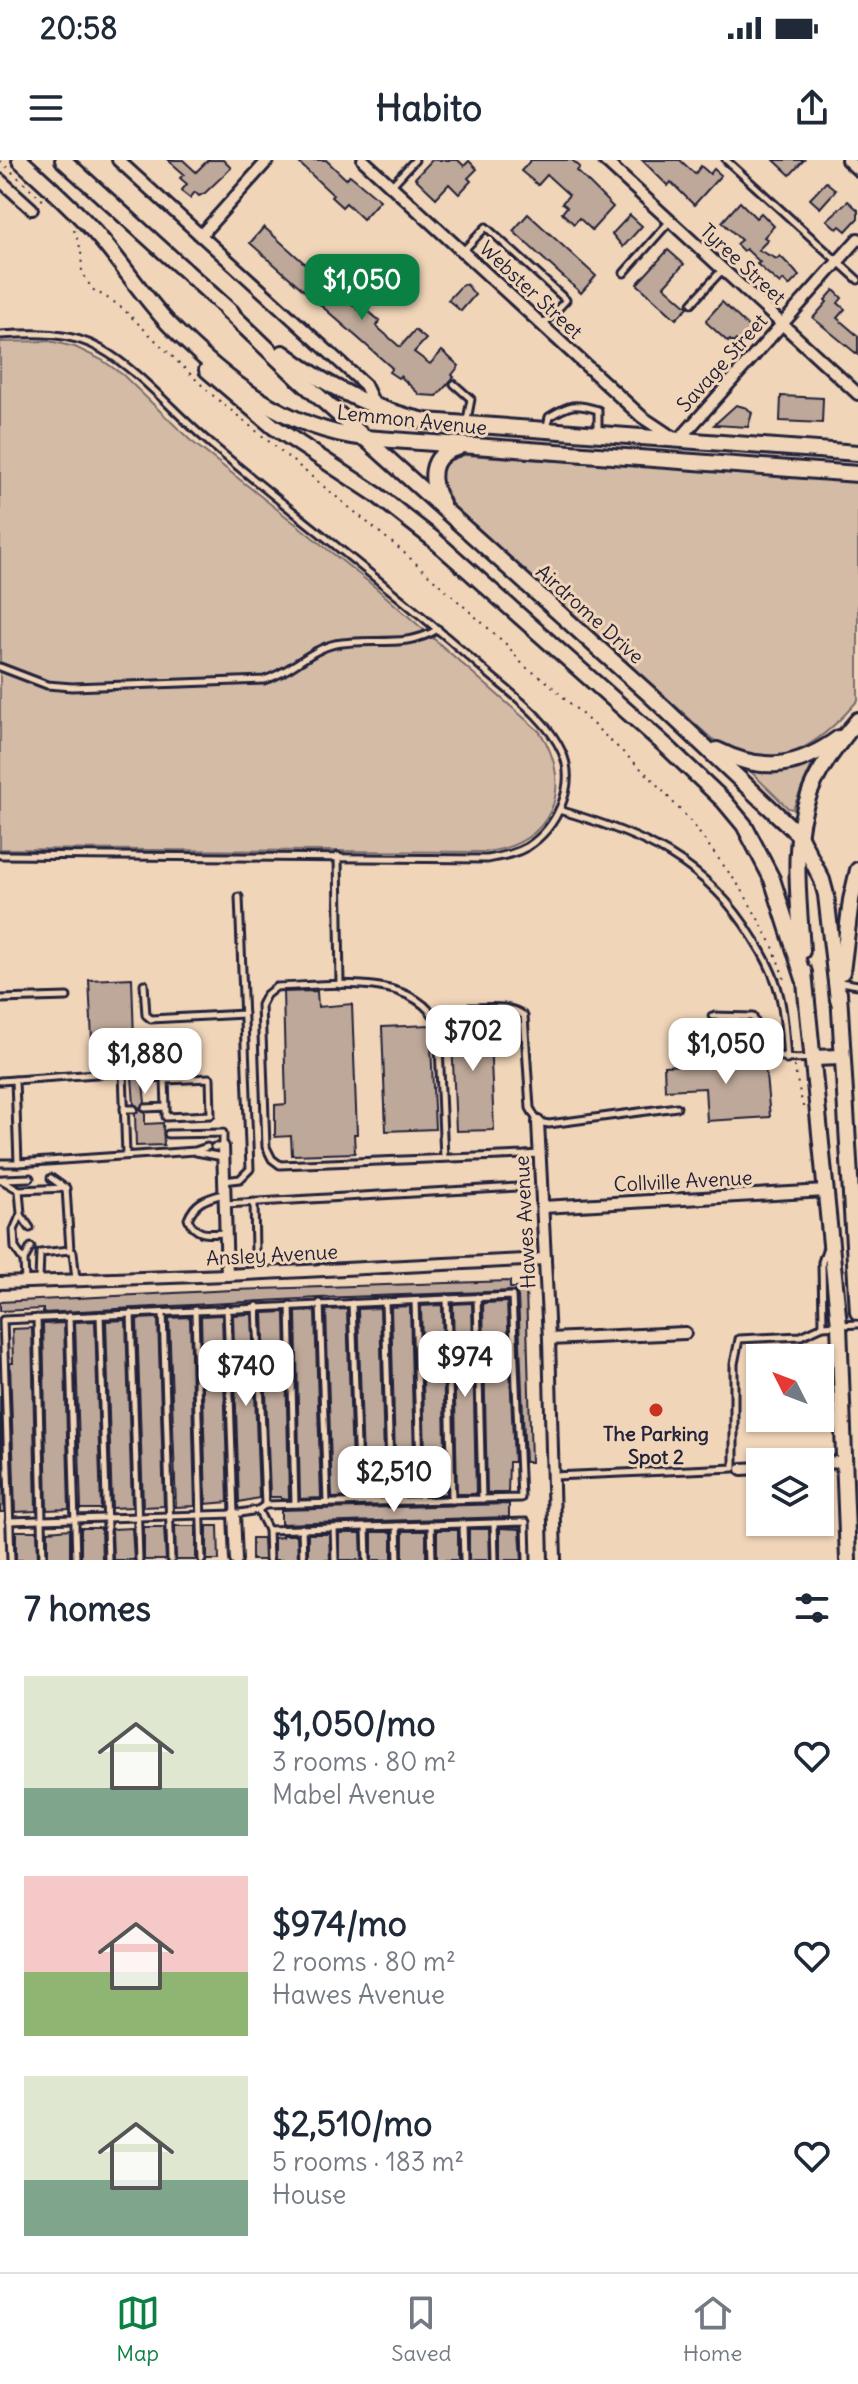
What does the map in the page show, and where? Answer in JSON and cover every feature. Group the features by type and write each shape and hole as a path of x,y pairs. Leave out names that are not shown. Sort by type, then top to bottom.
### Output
{"main road":[{"name":"Lemmon Avenue","path":"20,160 97,235 168,323 235,383 288,417 314,428 365,438 858,474"},
{"name":"Lemmon Avenue","path":"63,160 226,309 327,384 376,408 426,421 466,425 858,453"},
{"name":"Airdrome Drive","path":"226,309 799,835 822,880 831,914 838,1000"},
{"path":"168,323 218,381 274,427 377,495 432,538 724,801 744,825 772,879 804,979"},
{"path":"678,441 678,463"},
{"path":"448,514 435,491 433,468 446,451 474,447"},
{"path":"702,743 736,759 773,766 804,758 829,745 854,726"},
{"path":"848,1560 851,1460 797,878 799,835 810,790 854,726"},
{"path":"858,870 838,1000 842,1057 851,1107 858,1312"},
{"path":"812,1058 842,1057"},
{"path":"835,1280 857,1280"}],"street":[{"path":"118,160 365,385 376,408"},
{"path":"200,236 268,160"},
{"name":"Webster Street","path":"363,160 642,417 678,441"},
{"name":"Tyree Street","path":"604,160 858,394"},
{"path":"847,160 858,170"},
{"path":"0,180 32,209"},
{"name":"Savage Street","path":"678,441 858,239"},
{"name":"Hawes Avenue","path":"538,1122 549,1339 555,1560"},
{"path":"217,1149 223,1181 227,1275"},
{"name":"Collville Avenue","path":"543,1207 826,1191"},
{"name":"Ansley Avenue","path":"0,1283 545,1259"},
{"path":"549,1339 685,1333"},
{"path":"742,1469 746,1469"},
{"path":"234,1514 236,1560"}],"lane":[{"path":"391,185 415,160"},
{"path":"726,160 858,280"},
{"path":"624,273 670,221"},
{"path":"463,251 486,227 566,300 542,326"},
{"path":"692,303 723,269"},
{"path":"0,335 39,333 64,336 101,349 124,364 203,438 438,629 533,714 557,741 567,772 559,810 539,837 513,854 487,859 0,855"},
{"path":"454,384 471,399 466,425"},
{"path":"546,431 549,417 565,406 578,404 598,410 597,435"},
{"path":"0,667 47,685 72,687 264,680 280,676 305,658 337,644 410,641 425,638 438,629"},
{"path":"559,810 621,830 679,858 723,895 743,920 775,981 783,1009 790,1060"},
{"path":"338,856 340,985"},
{"path":"223,1181 240,1179 250,1169 239,897"},
{"path":"840,982 858,985"},
{"path":"144,984 146,1015 156,1021 244,1014"},
{"path":"444,1158 438,1024 434,1015 414,998 375,984 276,987 266,995 261,1005 266,1147 272,1159 280,1165 540,1154"},
{"path":"0,999 67,997"},
{"path":"469,1008 507,1008 524,1016 530,1108 538,1122 549,1124 677,1107"},
{"path":"712,1016 753,1017 766,1046 777,1057 790,1060 812,1058"},
{"path":"0,1081 123,1072 126,1155"},
{"path":"210,1078 211,1115 166,1117 166,1107 165,1080 210,1078"},
{"path":"15,1080 18,1163"},
{"path":"145,1108 166,1107"},
{"path":"124,1109 134,1109"},
{"path":"168,1134 223,1133 217,1149"},
{"path":"2,1163 217,1149"},
{"path":"195,1151 217,1149"},
{"path":"1,1179 30,1178"},
{"path":"51,1178 66,1188"},
{"path":"1,1179 19,1190 66,1188"},
{"path":"225,1233 202,1234 192,1228 188,1219 193,1207 204,1199 254,1202 518,1187"},
{"path":"66,1188 70,1250 75,1256 76,1280"},
{"path":"19,1190 21,1214 30,1228"},
{"path":"254,1202 255,1251"},
{"path":"21,1214 14,1230 15,1248 24,1261"},
{"path":"823,1326 822,1262 831,1237"},
{"path":"25,1282 24,1261 31,1247"},
{"path":"39,1281 40,1253 70,1250"},
{"path":"9,1521 234,1514 258,1510 265,1505 521,1498 512,1296 3,1320 9,1521 11,1560"},
{"path":"477,1297 482,1499"},
{"path":"447,1298 452,1500"},
{"path":"415,1301 421,1501"},
{"path":"385,1302 391,1501"},
{"path":"320,1303 327,1503"},
{"path":"352,1303 359,1502"},
{"path":"290,1305 295,1504"},
{"path":"257,1306 265,1505"},
{"path":"227,1308 234,1514"},
{"path":"195,1310 202,1560"},
{"path":"163,1312 171,1560"},
{"path":"131,1313 139,1560"},
{"path":"100,1315 108,1560"},
{"path":"69,1316 76,1560"},
{"path":"37,1318 43,1560"},
{"path":"553,1476 734,1468 734,1364 739,1339 801,1336 823,1326 858,1324"},
{"path":"258,1510 268,1530 269,1560"},
{"path":"268,1530 526,1522 527,1560"},
{"path":"494,1523 495,1560"},
{"path":"431,1524 432,1560"},
{"path":"463,1524 464,1560"},
{"path":"397,1526 398,1560"},
{"path":"366,1527 367,1560"},
{"path":"302,1528 303,1560"},
{"path":"334,1528 335,1560"}],"path":[{"path":"0,161 56,211"},
{"path":"70,225 79,239 84,279 92,289 119,305 210,393 401,550 507,645 524,666 546,681 651,778 691,822 742,890 772,944 788,991"},
{"path":"790,1060 807,1121"}],"shaded area":[{"path":"49,341 75,347 123,375 190,440 375,587 540,732 551,753 556,774 556,793 551,811 541,826 526,839 484,852 0,849 0,342"},
{"path":"465,455 858,480 858,700 821,737 791,753 758,756 737,751 712,739 440,494 441,467 450,458"},
{"path":"813,762 793,809 788,808 749,770"}],"building":[{"path":"168,160 183,160 196,172 208,160 223,160 231,168 205,193 199,196 195,192 190,198 181,191 187,184 180,178 184,174"},
{"path":"296,160 326,160 346,179 350,175 380,200 363,219 346,203 342,207"},
{"path":"432,160 458,160 464,166 469,161 477,169 459,194 449,184 436,198 415,178"},
{"path":"531,160 572,160 580,167 577,171 613,207 592,230 579,218 574,224 562,213 567,207 562,203 569,195 547,175 538,185 521,171"},
{"path":"642,160 680,160 695,174 701,166 710,174 714,169 721,175 694,205 671,182 668,186"},
{"path":"774,160 804,160 790,175"},
{"path":"826,182 836,190 820,208 810,199"},
{"path":"848,201 858,210 858,218 846,231 840,226 837,229 827,220"},
{"path":"740,202 756,218 761,213 774,226 764,237 768,240 758,250 777,259 780,256 794,270 799,276 789,286 783,280 780,284 757,264 760,262 746,249 743,251 736,244 741,240 722,222"},
{"path":"528,214 596,276 581,293 513,231"},
{"path":"630,215 642,226 623,247 612,234"},
{"path":"264,227 322,279 325,275 336,285 333,288 360,311 363,307 380,321 376,326 400,347 415,330 426,339 414,352 430,364 442,351 459,366 452,375 454,377 437,396 420,395 400,376 398,378 389,372 392,368 250,243"},
{"path":"668,250 684,264 664,286 688,307 676,319 637,284"},
{"path":"463,284 475,295 461,311 448,300"},
{"path":"834,290 842,298 838,303 845,309 837,318 858,336 858,355 813,318"},
{"path":"722,302 754,332 742,345 736,340 728,342 707,323 706,320"},
{"path":"781,396 823,398 822,423 780,421"},
{"path":"736,405 752,413 748,427 714,425"},
{"path":"132,978 134,1039 92,1040 89,980"},
{"path":"317,991 318,1007 352,1004 355,1153 292,1155 291,1136 275,1137 275,1105 286,1104 283,992"},
{"path":"489,1014 494,1130 456,1131 451,1016"},
{"path":"430,1025 435,1129 386,1131 382,1027"},
{"path":"157,1049 159,1083 143,1083 145,1103 140,1109 145,1113 145,1124 163,1123 164,1145 136,1146 135,1114 139,1108 134,1104 130,1050"},
{"path":"764,1055 770,1117 707,1121 705,1088 665,1090 664,1066 703,1064 703,1059"},
{"path":"510,1281 510,1288 526,1288 531,1462 525,1462 518,1296 514,1291 43,1313 43,1309 0,1311 0,1302 232,1290"},
{"path":"507,1302 514,1462 509,1462 508,1493 487,1493 483,1303"},
{"path":"472,1303 476,1494 457,1494 453,1304"},
{"path":"442,1305 446,1494 426,1495 421,1306"},
{"path":"410,1306 415,1495 396,1496 391,1307"},
{"path":"380,1308 385,1496 364,1497 358,1309"},
{"path":"347,1309 353,1497 332,1498 326,1310"},
{"path":"315,1311 321,1498 300,1499 296,1312"},
{"path":"285,1312 289,1499 281,1499 270,1497 263,1313"},
{"path":"252,1314 259,1498 239,1502 233,1315"},
{"path":"222,1315 228,1502 206,1504 201,1316"},
{"path":"190,1317 195,1506 176,1507 169,1318"},
{"path":"158,1318 164,1506 143,1507 137,1319"},
{"path":"126,1320 132,1507 112,1508 106,1321"},
{"path":"95,1321 101,1509 81,1509 75,1322"},
{"path":"64,1323 69,1509 47,1510 43,1324"},
{"path":"32,1328 36,1511 15,1512 10,1363 13,1363 12,1329"},
{"path":"0,1395 4,1512 0,1512"},
{"path":"509,1504 509,1517 281,1524 281,1510"},
{"path":"175,1526 196,1526 196,1560 176,1560"},
{"path":"207,1526 218,1526 219,1560 207,1560"},
{"path":"144,1527 164,1527 166,1560 144,1560"},
{"path":"81,1528 101,1528 102,1560 81,1560"},
{"path":"132,1528 134,1560 113,1560 112,1529"},
{"path":"500,1528 520,1529 522,1560 500,1560"},
{"path":"70,1529 70,1560 48,1560 48,1531"},
{"path":"469,1529 489,1529 490,1560 469,1560"},
{"path":"437,1530 458,1530 458,1560 437,1560"},
{"path":"16,1531 37,1531 38,1560 16,1560"},
{"path":"403,1531 426,1531 426,1560 403,1560"},
{"path":"372,1532 392,1532 392,1560 372,1560"},
{"path":"340,1533 361,1533 362,1560 340,1560"},
{"path":"308,1534 329,1534 330,1560 308,1560"},
{"path":"297,1535 298,1560 274,1560 274,1538"},
{"path":"252,1538 263,1538 264,1560 252,1560"}],"place":[{"name":"The Parking Spot 2","path":"656,1410"}]}
